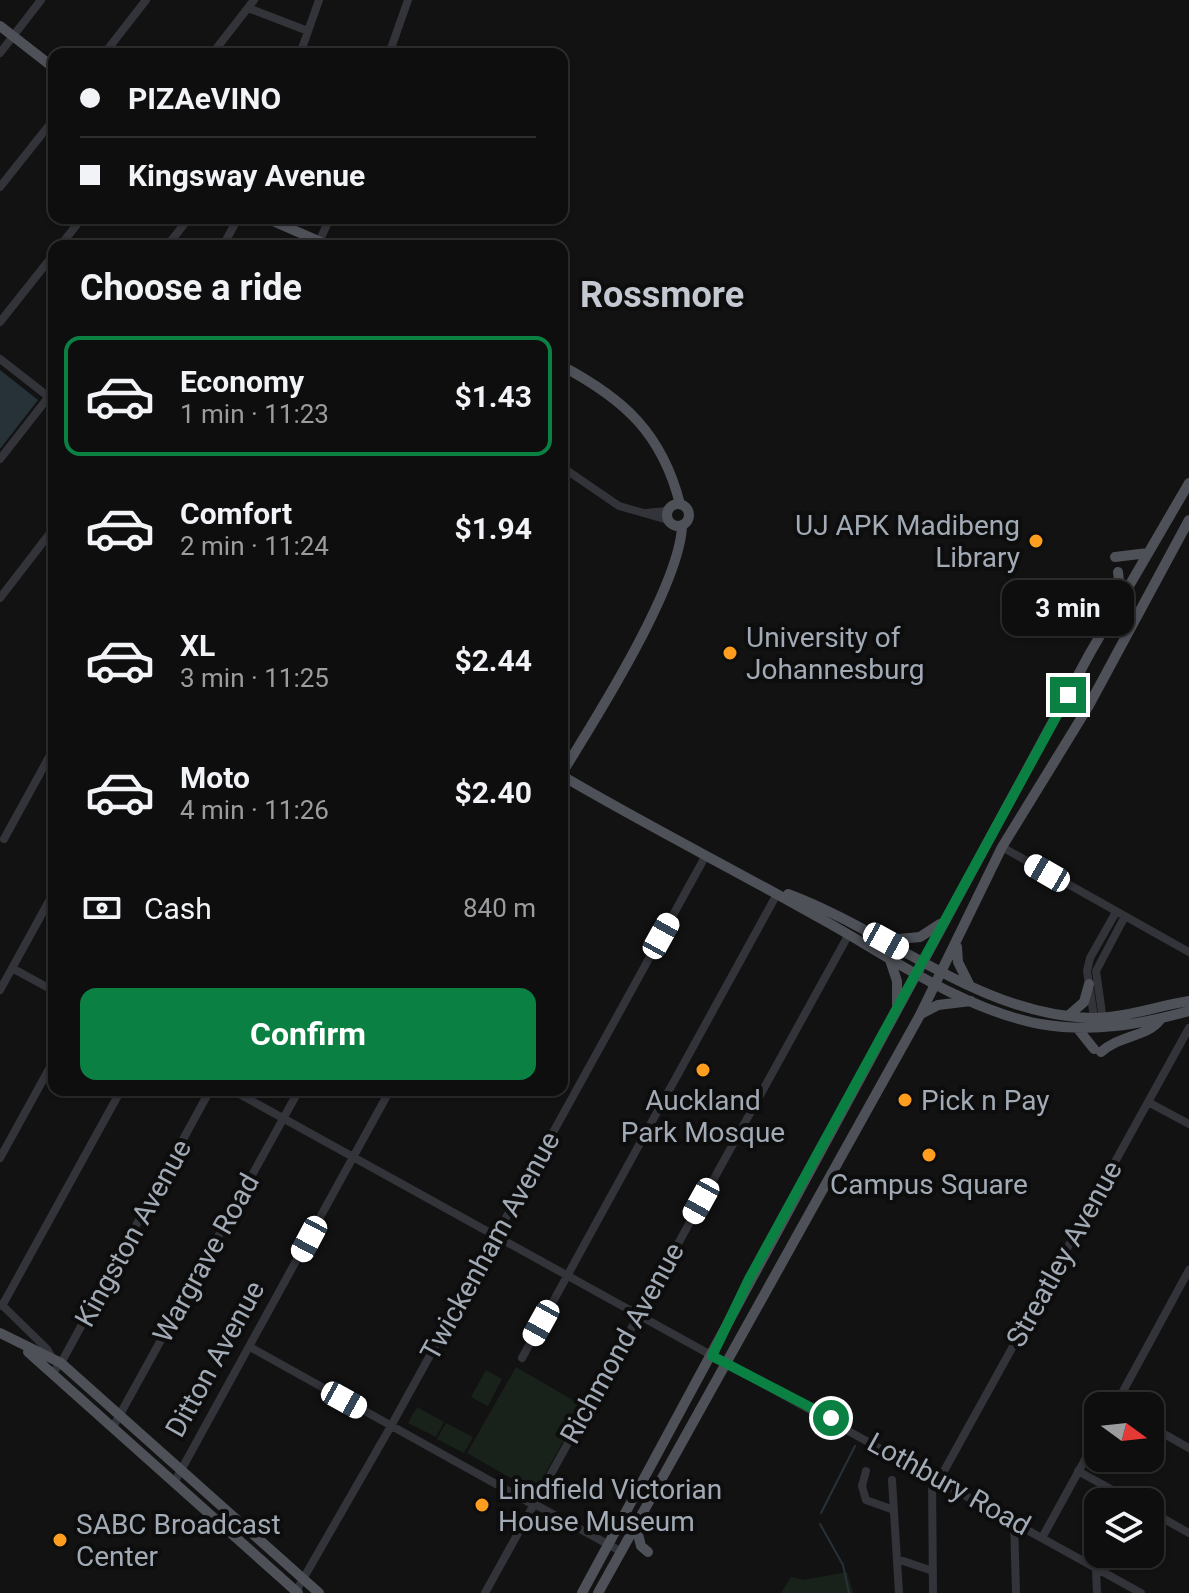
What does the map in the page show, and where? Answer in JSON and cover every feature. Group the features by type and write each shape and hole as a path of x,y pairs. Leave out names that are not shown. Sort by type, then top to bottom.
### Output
{"main road":[{"path":"0,26 48,63"},
{"path":"278,224 310,240"},
{"path":"568,370 627,407 653,440 670,478 675,555 661,595 568,770"},
{"path":"582,1593 897,1007 1120,600 1189,483"},
{"path":"598,1593 920,1015 1002,847 1088,707 1189,520"},
{"path":"1115,557 1148,553"},
{"path":"1118,572 1120,600"},
{"path":"568,780 918,973 1010,1017 1078,1029 1189,1001"},
{"path":"752,880 819,906 971,987 1024,1006 1099,1023 1162,1019 1189,1011"},
{"path":"886,941 920,937 946,919"},
{"path":"960,937 957,956 971,987"},
{"path":"889,957 897,981 897,1007"},
{"path":"1068,1016 1081,1006 1089,984"},
{"path":"920,1015 938,1005 973,1001"},
{"path":"1078,1029 1098,1050 1122,1037 1149,1030 1162,1019"},
{"path":"0,1333 57,1361 319,1593"},
{"path":"20,1344 296,1592"},
{"path":"636,1526 641,1546 648,1552"}],"street":[{"path":"0,53 41,0"},
{"path":"109,48 146,0"},
{"path":"217,48 254,0"},
{"path":"302,48 319,0"},
{"path":"391,48 408,0"},
{"path":"248,8 308,31"},
{"path":"0,187 48,127"},
{"path":"65,240 77,224"},
{"path":"172,240 184,224"},
{"path":"0,322 48,262"},
{"path":"0,359 48,393"},
{"path":"0,459 48,401"},
{"path":"568,471 619,506 640,513 674,515"},
{"path":"0,598 48,536"},
{"path":"4,839 48,759"},
{"path":"1002,847 1189,952"},
{"name":"Twickenham Avenue","path":"296,1592 705,857"},
{"path":"522,1358 777,894"},
{"path":"0,990 48,903"},
{"path":"1099,1023 1089,984 1090,958 1116,912"},
{"path":"1099,1023 1096,971 1124,918"},
{"name":"Richmond Avenue","path":"485,1593 849,934"},
{"path":"12,968 48,988"},
{"name":"Streatley Avenue","path":"936,1478 1189,1028"},
{"path":"0,1158 48,1071"},
{"path":"57,1361 1,1305 118,1096"},
{"name":"Kingston Avenue","path":"52,1373 207,1096"},
{"name":"Lothbury Road","path":"244,1096 1141,1593"},
{"name":"Wargrave Road","path":"113,1427 296,1096"},
{"name":"Ditton Avenue","path":"174,1483 387,1096"},
{"path":"1148,1102 1189,1124"},
{"path":"1123,1392 1189,1270"},
{"path":"250,1347 622,1552"},
{"path":"1164,1432 1187,1443"},
{"path":"1043,1536 1084,1460"},
{"path":"866,1471 862,1486 866,1500 894,1510"},
{"path":"1078,1471 1109,1488"},
{"path":"933,1593 936,1478"},
{"path":"892,1480 899,1593"},
{"path":"1164,1519 1189,1533"},
{"path":"1014,1520 1016,1593"},
{"path":"897,1559 933,1571"},
{"path":"1096,1569 1097,1593"}],"shaded area":[{"path":"0,370 38,400 0,449"},
{"path":"516,1367 583,1406 535,1492 467,1453"},
{"path":"486,1370 502,1379 488,1406 471,1397"},
{"path":"417,1407 444,1422 436,1437 408,1423"},
{"path":"446,1423 473,1437 464,1453 437,1439"},
{"path":"847,1572 853,1593 781,1593 791,1577 803,1580"}],"waterway":[{"path":"821,1513 855,1446"},
{"path":"820,1524 843,1565 849,1593"}],"place":[{"name":"UJ APK Madibeng Library","path":"1036,541"},
{"name":"University of Johannesburg","path":"730,653"},
{"name":"Auckland Park Mosque","path":"703,1070"},
{"name":"Pick n Pay","path":"905,1100"},
{"name":"Campus Square","path":"929,1155"},
{"name":"Lindfield Victorian House Museum","path":"482,1505"},
{"name":"SABC Broadcast Center","path":"60,1540"}],"district":[{"name":"Rossmore","path":"662,295"}],"route":[{"path":"831,1418 712,1356 749,1279 1068,695"}]}
